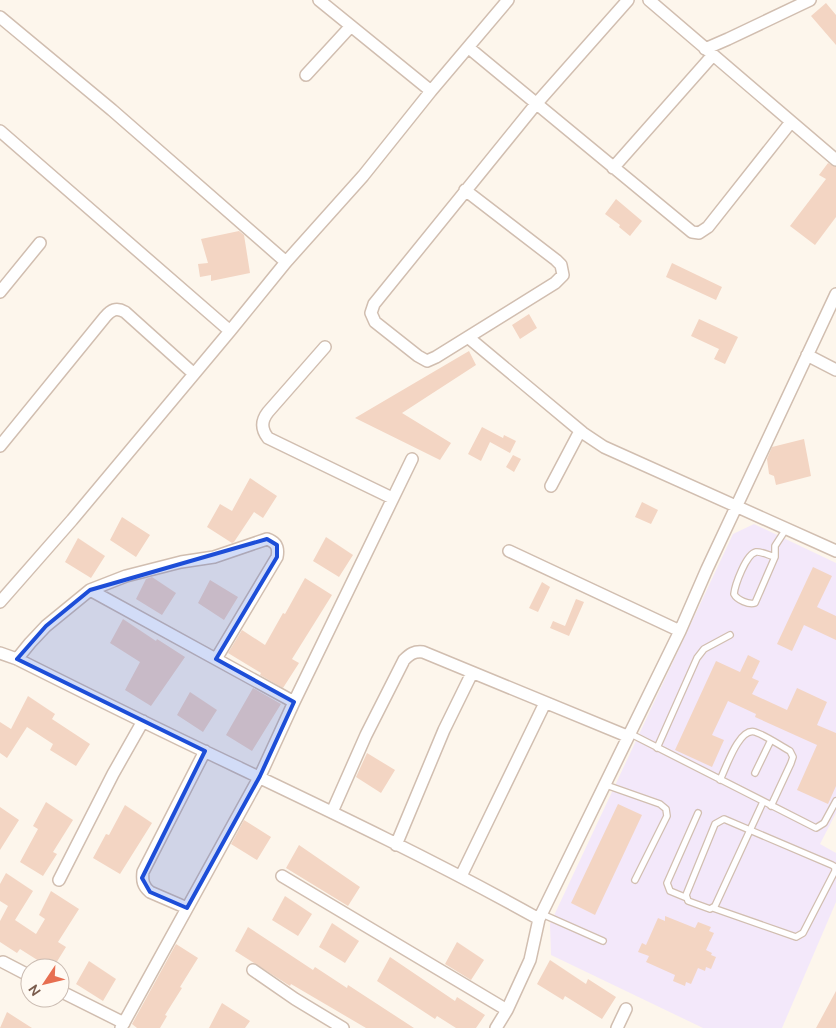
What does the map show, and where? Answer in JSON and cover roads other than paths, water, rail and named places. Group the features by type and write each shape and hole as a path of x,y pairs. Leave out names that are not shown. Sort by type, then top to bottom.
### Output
{"street":[{"path":"319,0 431,91"},
{"path":"0,602 47,549 286,262 363,176 431,91 508,0"},
{"path":"465,190 556,260 561,265 563,271 561,279 555,283 469,338 427,361 375,322 371,313 374,304 465,190 536,104 628,0"},
{"path":"613,168 709,52 728,39 810,0"},
{"path":"657,2 709,52 836,160"},
{"path":"0,17 112,110 286,262"},
{"path":"306,75 351,26"},
{"path":"469,48 686,229 698,233 708,227 791,122"},
{"path":"0,130 230,331"},
{"path":"0,292 40,243"},
{"path":"496,1028 507,1010 530,960 540,916 680,632 736,506 836,294"},
{"path":"0,446 105,317 114,309 120,309 125,312 194,374"},
{"path":"469,338 580,431 604,447 836,551"},
{"path":"326,347 268,412 262,422 262,428 268,438 392,498"},
{"path":"807,355 836,370"},
{"path":"551,486 580,431"},
{"path":"70,996 123,1025 260,776 412,459"},
{"path":"17,659 46,626 90,590 126,576 181,562 214,557 267,539 273,541 277,545 277,557 216,659"},
{"path":"509,551 680,632"},
{"path":"90,590 294,702"},
{"path":"332,812 366,736 404,660 416,651 423,652 628,735"},
{"path":"0,653 17,659 205,752 260,776 540,916"},
{"path":"396,845 444,730 472,673"},
{"path":"461,876 545,703"},
{"path":"59,880 113,774 143,721"},
{"path":"187,908 150,892 143,884 142,878 143,872 205,752"},
{"path":"282,876 507,1010"},
{"path":"3,962 20,971"},
{"path":"252,970 294,999 344,1028"},
{"path":"616,1028 626,1009"}],"lane":[{"path":"775,557 758,552 752,554 744,565 736,583 734,594 736,597 746,603 755,603 775,557 776,546 786,529"},
{"path":"657,748 696,658 704,649 730,635"},
{"path":"720,780 740,738 746,732 753,731 771,740 790,751 793,757 792,763 771,806"},
{"path":"628,735 816,828 824,823 836,801"},
{"path":"755,773 771,740"},
{"path":"606,785 660,804 666,809 667,816 635,880"},
{"path":"713,908 763,802"},
{"path":"687,898 686,895 715,824 724,819 835,867 803,933 796,937 688,901 687,898 670,891 667,883 698,812"},
{"path":"540,916 603,941"}]}
